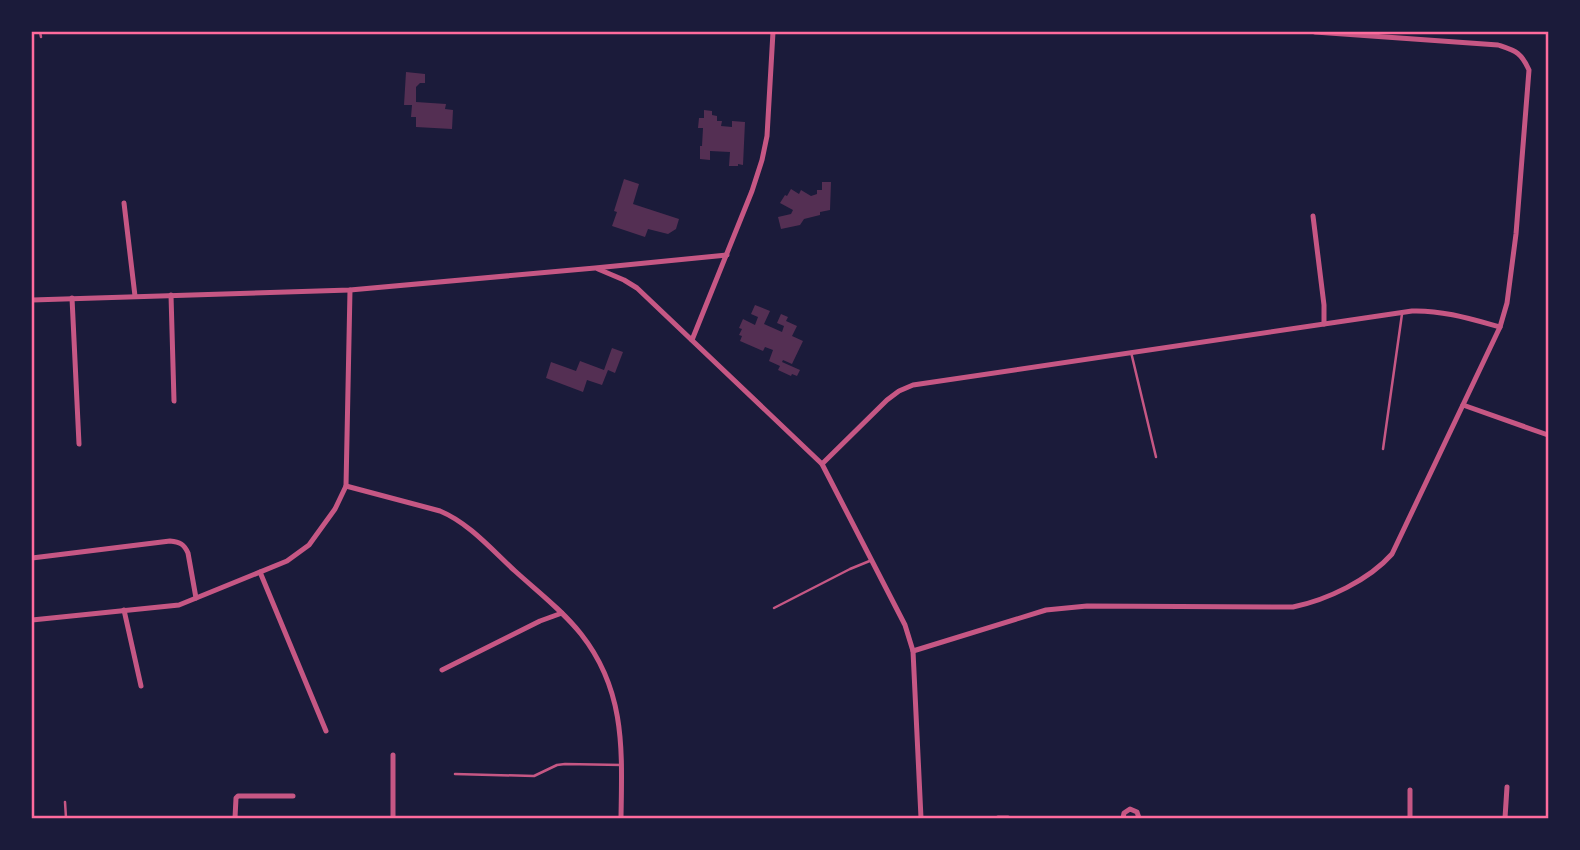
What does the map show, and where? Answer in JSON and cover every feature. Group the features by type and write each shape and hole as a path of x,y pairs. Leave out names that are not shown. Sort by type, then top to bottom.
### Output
{"street":[{"path":"692,340 762,160 767,136 773,32"},
{"path":"913,651 1046,610 1062,608 1293,607 1317,601 1354,583 1381,567 1392,554 1500,327 1507,303 1516,233 1528,70 1517,51 1498,45 1315,32"},
{"path":"124,203 135,296"},
{"path":"1313,216 1324,324"},
{"path":"32,300 349,290 727,254"},
{"path":"595,268 637,288 822,464 905,625 913,651 921,818"},
{"path":"32,620 179,605 287,561 309,545 335,509 346,486 349,290"},
{"path":"171,295 174,401"},
{"path":"72,298 79,444"},
{"path":"822,464 887,400 913,385 1403,312 1428,310 1500,327"},
{"path":"1463,405 1549,435"},
{"path":"346,486 450,515 562,613 594,653 615,701 622,765 621,818"},
{"path":"32,558 179,542 186,546 196,598"},
{"path":"260,572 326,731"},
{"path":"124,610 141,686"},
{"path":"442,670 540,621 562,613"},
{"path":"393,755 393,818"},
{"path":"1505,818 1507,787"},
{"path":"1410,790 1410,818"},
{"path":"235,818 238,796 293,796"},
{"path":"1123,818 1124,813 1130,809 1137,812 1139,818"},
{"path":"998,818 1008,818"}],"lane":[{"path":"40,32 41,37"},
{"path":"1383,449 1403,312"},
{"path":"1131,352 1156,457"},
{"path":"774,608 872,560"},
{"path":"455,774 534,776 565,764 622,765"},
{"path":"65,803 66,818"}],"building":[{"path":"406,72 425,74 425,83 416,87 416,102 446,104 445,109 453,110 452,129 416,127 416,117 411,117 412,105 404,105"},
{"path":"704,110 712,111 712,115 717,116 717,121 722,121 721,126 732,127 732,121 745,122 743,165 729,166 730,152 710,151 710,160 700,159 703,128 698,128 699,118 704,118"},
{"path":"624,179 639,184 633,204 679,219 676,229 668,234 648,229 645,237 612,226"},
{"path":"822,182 831,182 830,210 804,219 800,225 781,229 778,217 791,214 793,210 780,203 785,195 787,196 791,189 799,194 801,190 811,196 817,194 817,190 822,190"},
{"path":"755,305 770,311 764,324 782,332 784,326 777,323 781,314 788,317 786,321 797,326 792,336 803,341 792,364 783,360 782,362 800,370 797,376 778,370 780,366 769,361 773,350 765,347 763,351 740,341 742,329 739,328 743,319 755,325 758,317 751,314"},
{"path":"612,348 623,352 615,373 608,370 602,385 587,380 583,392 546,378 551,362 576,371 580,361 604,370"}]}
